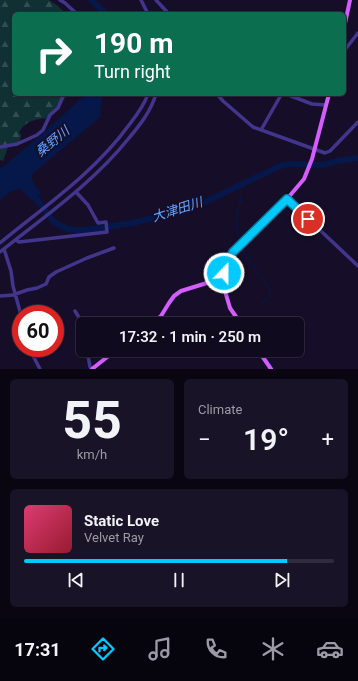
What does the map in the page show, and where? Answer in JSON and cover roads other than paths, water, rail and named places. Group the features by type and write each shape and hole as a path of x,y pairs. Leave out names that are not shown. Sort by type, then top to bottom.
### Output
{"main road":[{"path":"346,19 350,0"},
{"path":"237,317 226,299 223,278 228,261 233,252 287,199 304,179 312,159 328,96"},
{"path":"161,317 172,300 181,291 223,278"},
{"path":"92,369 107,357"},
{"path":"263,357 271,369"}],"street":[{"path":"60,0 75,12"},
{"path":"142,0 147,12"},
{"path":"156,0 167,12"},
{"path":"346,48 358,33"},
{"path":"0,146 17,144 37,135 43,130 50,116 58,108 63,96"},
{"path":"0,243 64,192 100,160 134,119 147,96"},
{"path":"0,252 76,192 107,164 142,121 155,96"},
{"path":"218,96 223,102 254,127 325,153 330,151 358,122"},
{"path":"261,130 280,96"},
{"path":"296,96 312,104 326,105"},
{"path":"16,240 20,242 107,232 106,223 98,223 86,202 76,192"},
{"path":"287,199 358,266"},
{"path":"0,296 15,294 37,288 46,284 49,278 56,272 114,248"},
{"path":"4,249 18,305"},
{"path":"75,311 79,317"},
{"path":"34,357 40,369"},
{"path":"88,357 90,367 92,369"}],"water":[{"path":"84,96 102,96 100,117 32,174 33,182 41,193 32,201 21,189 18,189 10,192 0,200 0,169 39,137"}],"waterway":[{"name":"桑野川","path":"91,0 104,12"},
{"name":"大津田川","path":"31,192 54,222 67,229 85,230 133,223 187,209 280,166 290,164 324,165 337,161 358,158"},
{"path":"241,184 241,196 236,224 242,238"},
{"path":"244,246 244,253 270,289 270,296 260,305"},
{"path":"266,357 274,369"}]}
